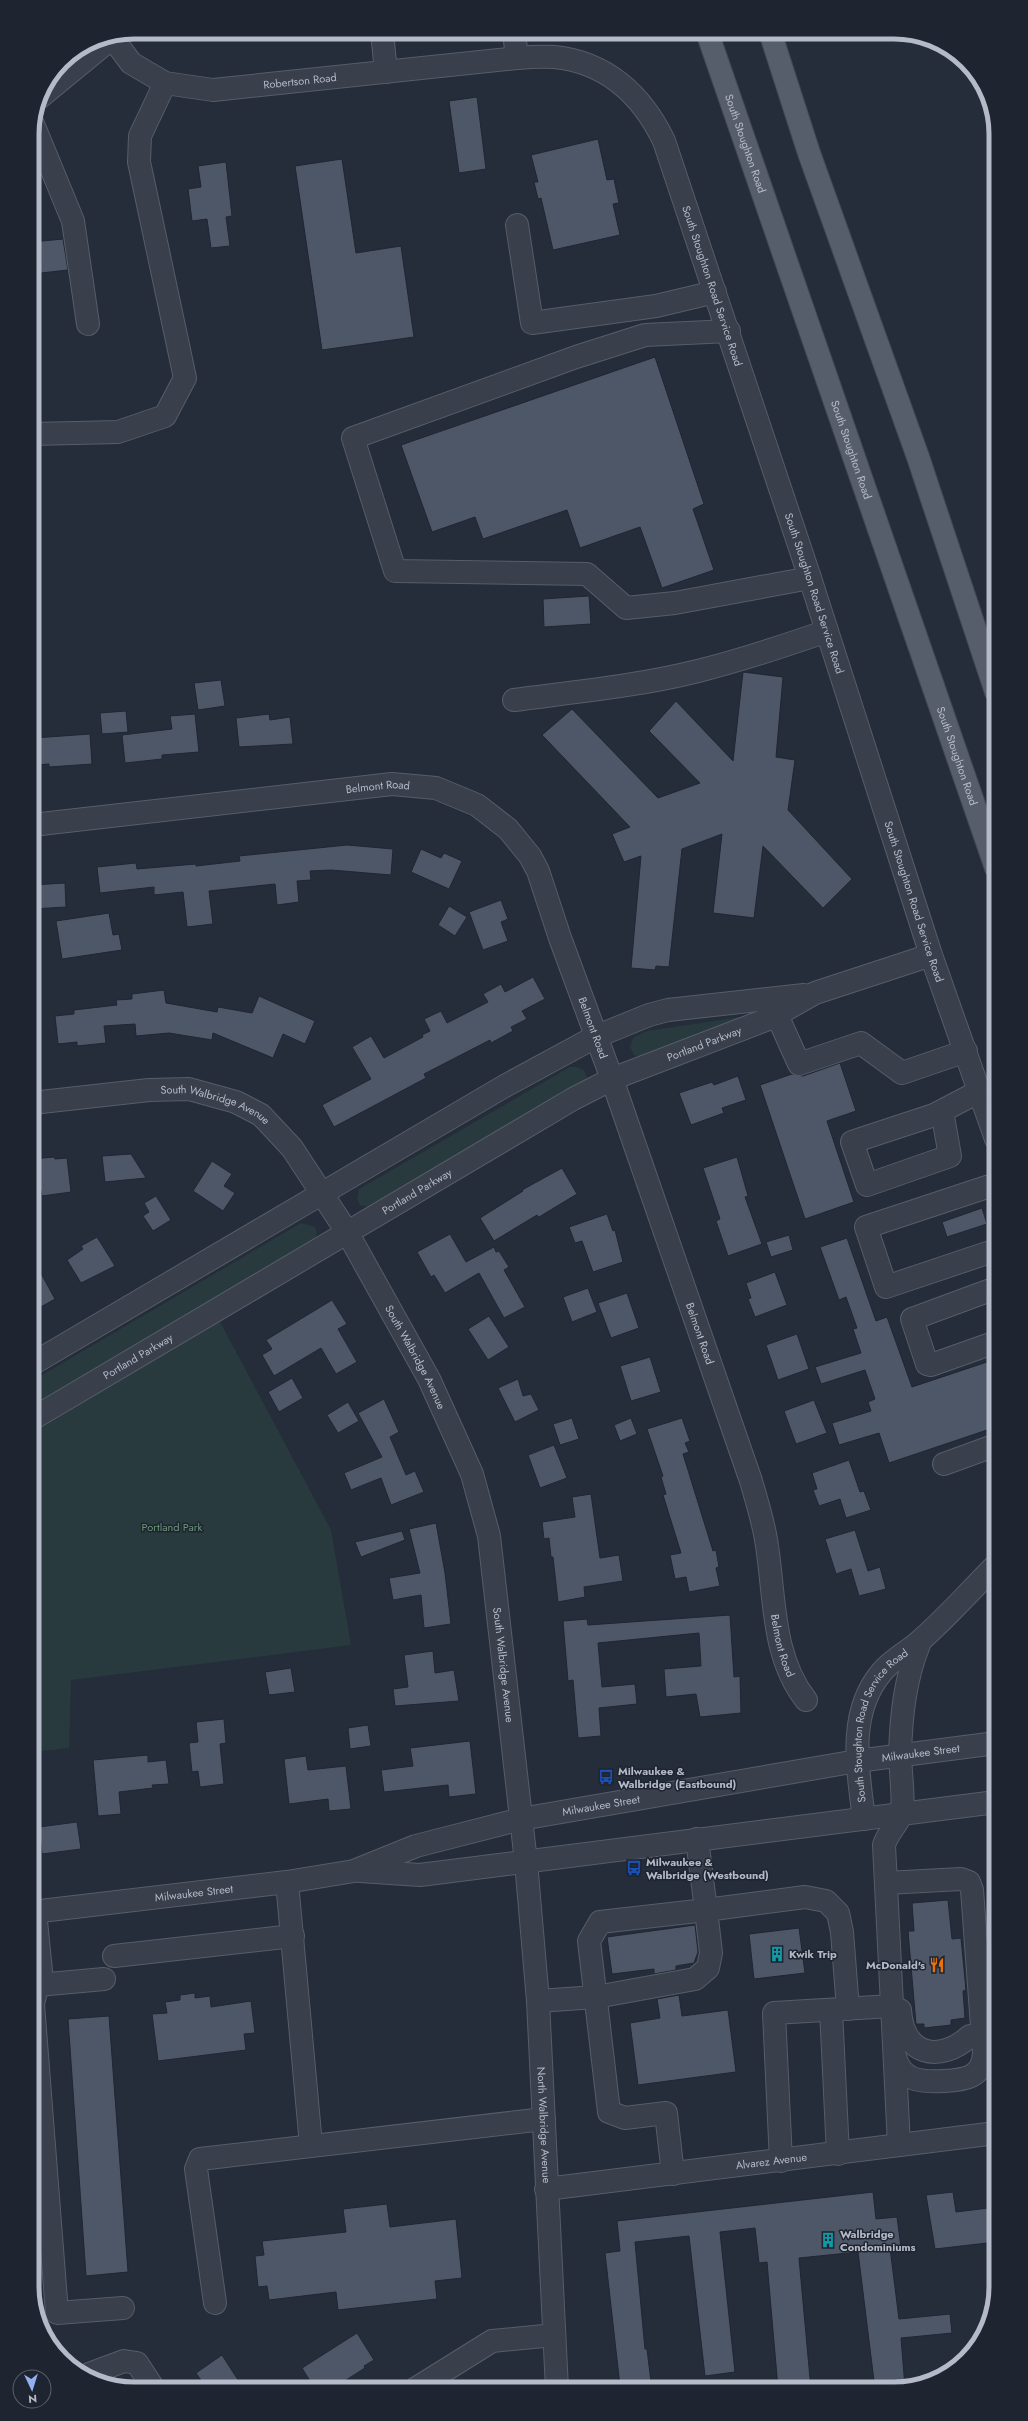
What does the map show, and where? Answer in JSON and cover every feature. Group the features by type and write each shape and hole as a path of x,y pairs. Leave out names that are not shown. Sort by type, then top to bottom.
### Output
{"main road":[{"name":"South Stoughton Road","path":"709,39 989,848"},
{"path":"772,39 809,153 918,457 989,671"},
{"path":"918,457 989,630"}],"street":[{"path":"383,39 386,72"},
{"path":"515,39 517,58"},
{"name":"Robertson Road","path":"115,41 131,63 165,84 213,90 517,58 553,57 600,68"},
{"name":"Robertson Road","path":"51,88 104,44"},
{"name":"South Stoughton Road Service Road","path":"600,68 634,94 654,121 664,141 729,331 931,955 989,1118"},
{"path":"39,434 118,432 165,416 185,378 139,162 140,136 165,84"},
{"path":"39,139 73,221 88,324"},
{"path":"517,225 532,323 656,306 715,292"},
{"path":"729,331 645,335 576,357 353,438 395,571 587,574 626,608 675,603 810,578"},
{"path":"514,700 606,688 697,672 767,652 827,631"},
{"name":"Belmont Road","path":"39,824 392,784 429,787 457,795 495,818 508,829 530,856 538,871 751,1481 762,1518 779,1639 787,1671 806,1700"},
{"name":"Portland Parkway","path":"39,1360 504,1087 595,1037 649,1015 668,1010 815,993 931,955"},
{"name":"Portland Parkway","path":"39,1415 573,1099 612,1080 777,1015 815,993"},
{"path":"777,1015 799,1064 861,1043 902,1073 966,1051"},
{"name":"South Walbridge Avenue","path":"39,1102 174,1088 189,1089 236,1102 261,1115 292,1148 323,1193 347,1232 429,1379 472,1474 489,1536 526,1862"},
{"path":"942,1111 980,1091"},
{"path":"989,1186 866,1228 886,1286 989,1252"},
{"path":"989,1291 912,1319 927,1364 931,1365 989,1344"},
{"path":"944,1464 989,1448"},
{"name":"South Stoughton Road Service Road","path":"864,1819 857,1761 856,1737 864,1702 871,1688 881,1672 920,1642 989,1572"},
{"name":"South Stoughton Road Service Road","path":"902,1813 900,1755 905,1689 910,1666 920,1642"},
{"name":"Milwaukee Street","path":"39,1911 287,1882 354,1871 416,1846 521,1819 857,1761 989,1744"},
{"name":"Milwaukee Street","path":"354,1871 420,1875 989,1803"},
{"path":"902,1813 887,1834 884,1845 887,1905 897,2015 907,2060 921,2071 952,2071 963,2065 970,2054 970,2036 959,1896 957,1889 944,1880"},
{"path":"538,2000 596,1997 695,1979 708,1968 711,1953 697,1839"},
{"name":"North Walbridge Avenue","path":"526,1862 538,2000 546,2189 557,2382"},
{"path":"886,1883 965,1880 971,1886 984,2053 982,2065 969,2078 924,2082 906,2076 901,2071 895,2057"},
{"path":"287,1882 311,2145"},
{"path":"673,2174 666,2113 625,2118 609,2112 590,1941 600,1922 804,1897 826,1901 838,1913 842,1932 839,2009 838,2154"},
{"path":"114,1956 292,1936"},
{"path":"39,1955 41,1972 39,1981"},
{"path":"39,1986 104,1979"},
{"path":"781,2161 774,2012 839,2009 897,2015"},
{"path":"897,2015 895,2057 899,2145"},
{"path":"39,2078 58,2313 123,2308"},
{"path":"215,2303 196,2169 200,2159 544,2119"},
{"name":"Alvarez Avenue","path":"546,2189 838,2154 989,2133"},
{"path":"426,2382 492,2341 554,2335"},
{"path":"93,2373 124,2361 137,2363 149,2382"}],"green space":[{"path":"754,1015 644,1058 634,1055 630,1047 633,1038 647,1031"},
{"path":"570,1067 576,1067 584,1070 587,1078 583,1085 373,1208 360,1205 357,1199 359,1189"},
{"path":"301,1223 315,1227 317,1234 312,1242 39,1404 39,1377"},
{"name":"Portland Park","path":"218,1318 331,1530 351,1645 71,1680 69,1748 39,1751 39,1424"}],"building":[{"path":"477,97 486,169 459,173 449,101"},
{"path":"598,139 607,180 614,179 619,203 613,204 620,235 553,250 541,198 538,199 534,182 538,182 531,155"},
{"path":"342,159 356,253 401,246 414,337 322,350 295,166"},
{"path":"226,162 232,216 226,217 230,246 211,248 207,219 192,221 188,189 201,187 198,166"},
{"path":"63,239 68,270 39,273 39,241"},
{"path":"655,357 704,504 693,509 714,570 662,588 640,527 580,548 567,510 483,539 475,517 432,532 401,445"},
{"path":"589,596 591,624 544,627 543,599"},
{"path":"743,672 783,677 776,757 795,760 788,810 852,879 823,908 763,846 754,918 713,913 722,834 682,849 669,967 656,966 655,970 631,968 641,856 624,862 612,834 630,827 542,735 572,709 658,798 700,783 649,731 676,701 733,761"},
{"path":"221,680 225,706 198,710 194,683"},
{"path":"126,711 128,732 102,734 100,713"},
{"path":"195,714 199,752 162,755 162,759 125,763 122,735 172,729 170,716"},
{"path":"269,714 270,720 290,717 293,744 239,747 236,718"},
{"path":"90,734 92,764 49,767 49,764 39,765 39,738"},
{"path":"347,845 393,849 391,875 331,870 310,871 311,880 297,881 299,902 277,905 275,884 209,891 213,924 187,927 183,892 154,895 154,887 100,893 97,867 136,863 137,869 196,864 196,866 240,861 239,856"},
{"path":"421,849 441,858 444,853 462,861 449,889 411,872"},
{"path":"65,883 66,907 39,909 39,885"},
{"path":"501,900 508,919 501,922 508,941 483,950 469,912"},
{"path":"449,906 467,917 455,936 438,925"},
{"path":"109,913 113,935 119,934 122,950 62,959 56,921"},
{"path":"533,977 545,999 522,1011 527,1019 511,1027 513,1031 491,1043 490,1040 424,1074 426,1078 334,1127 322,1105 371,1079 352,1047 371,1036 384,1058 423,1037 422,1035 430,1031 424,1019 441,1011 447,1023 488,1002 483,994 501,984 505,992"},
{"path":"164,990 166,1003 217,1012 218,1007 252,1013 259,996 315,1021 305,1044 283,1034 273,1058 213,1033 212,1040 169,1033 136,1036 135,1024 104,1026 106,1043 77,1046 77,1042 58,1044 55,1016 74,1014 74,1010 117,1005 116,1000 132,999 132,994"},
{"path":"840,1063 856,1111 827,1121 854,1202 805,1219 760,1085 792,1074 803,1076"},
{"path":"738,1076 746,1100 722,1108 724,1113 691,1125 679,1093 712,1082 714,1085"},
{"path":"131,1154 146,1178 105,1182 102,1156"},
{"path":"737,1157 748,1196 745,1197 762,1244 728,1256 716,1221 720,1219 703,1168"},
{"path":"39,1158 67,1158 71,1192 42,1196 39,1186"},
{"path":"212,1161 232,1174 224,1186 235,1193 223,1211 193,1191"},
{"path":"562,1168 577,1194 539,1217 537,1215 494,1241 480,1218 523,1191 522,1190"},
{"path":"156,1196 171,1220 153,1231 143,1216 149,1212 144,1203"},
{"path":"982,1208 987,1224 947,1237 942,1222"},
{"path":"607,1214 613,1231 615,1230 623,1262 593,1272 582,1241 575,1243 569,1227"},
{"path":"450,1234 466,1262 494,1247 496,1252 499,1251 509,1267 504,1270 525,1307 504,1318 479,1273 445,1293 434,1275 431,1277 417,1252"},
{"path":"789,1235 793,1250 771,1257 766,1242"},
{"path":"97,1237 115,1266 81,1283 67,1260 83,1249 81,1246"},
{"path":"847,1238 876,1321 887,1317 912,1387 989,1361 989,1429 889,1463 879,1433 839,1445 832,1423 871,1411 868,1402 875,1399 865,1370 821,1384 815,1367 861,1353 853,1329 857,1328 846,1297 839,1300 820,1247"},
{"path":"39,1270 55,1299 39,1308"},
{"path":"775,1272 787,1305 755,1317 748,1299 751,1298 746,1283"},
{"path":"588,1288 597,1312 572,1322 563,1297"},
{"path":"627,1293 639,1328 611,1338 598,1303"},
{"path":"332,1300 347,1324 338,1329 357,1362 336,1374 321,1348 274,1376 262,1355 272,1349 266,1340"},
{"path":"489,1316 509,1347 488,1360 468,1329"},
{"path":"797,1334 809,1369 778,1380 766,1345"},
{"path":"650,1357 661,1392 631,1401 620,1366"},
{"path":"292,1378 303,1398 279,1412 268,1392"},
{"path":"518,1379 523,1396 531,1394 539,1410 515,1422 498,1388"},
{"path":"384,1399 399,1432 390,1437 406,1475 415,1471 424,1492 391,1505 381,1478 351,1490 344,1473 382,1457 358,1413"},
{"path":"814,1400 827,1433 796,1444 784,1411"},
{"path":"348,1402 359,1421 338,1433 327,1415"},
{"path":"572,1418 579,1439 560,1445 553,1424"},
{"path":"631,1418 637,1434 620,1441 614,1425"},
{"path":"682,1418 690,1441 685,1443 689,1452 683,1454 713,1551 716,1550 719,1567 716,1568 720,1586 689,1592 686,1577 675,1579 670,1555 681,1553 663,1495 666,1494 661,1477 663,1476 647,1429"},
{"path":"554,1445 567,1478 540,1488 528,1455"},
{"path":"849,1460 860,1492 864,1491 871,1510 846,1518 840,1499 819,1506 813,1490 817,1489 812,1473"},
{"path":"591,1494 600,1558 619,1555 623,1581 584,1587 585,1597 558,1602 553,1557 551,1557 549,1538 544,1539 542,1522 575,1517 572,1497"},
{"path":"436,1523 445,1573 451,1624 424,1628 421,1595 393,1600 389,1578 420,1573 409,1529"},
{"path":"855,1530 868,1571 880,1567 886,1589 859,1596 851,1569 836,1574 825,1539"},
{"path":"402,1531 405,1540 361,1557 355,1542"},
{"path":"730,1615 734,1677 740,1676 741,1713 700,1717 696,1694 666,1697 664,1669 701,1666 699,1633 598,1643 602,1687 635,1684 637,1704 599,1708 601,1736 578,1738 573,1680 568,1681 563,1621 587,1619 588,1625"},
{"path":"433,1651 435,1673 454,1670 459,1701 395,1706 393,1689 408,1687 404,1655"},
{"path":"291,1668 295,1692 269,1695 265,1672"},
{"path":"224,1719 226,1743 220,1744 224,1784 200,1787 198,1771 192,1772 189,1743 198,1742 196,1722"},
{"path":"368,1725 371,1746 350,1749 348,1728"},
{"path":"470,1741 476,1794 449,1797 448,1785 384,1792 381,1770 413,1766 410,1748"},
{"path":"148,1755 148,1762 166,1760 169,1784 152,1785 153,1788 119,1792 121,1814 98,1816 93,1760"},
{"path":"306,1756 308,1770 346,1766 351,1809 329,1811 328,1799 289,1804 284,1759"},
{"path":"77,1822 81,1849 42,1854 39,1827"},
{"name":"McDonald's","path":"948,1900 952,1939 961,1938 966,1990 963,1991 965,2018 951,2020 951,2025 924,2028 924,2024 916,2024 908,1931 914,1931 912,1903"},
{"path":"695,1925 698,1952 694,1963 676,1966 676,1970 654,1974 654,1969 612,1974 607,1937"},
{"name":"Kwik Trip","path":"799,1928 805,1973 754,1979 749,1934"},
{"path":"195,1993 195,1998 210,1996 211,2007 251,2001 255,2033 244,2034 246,2050 158,2061 152,2014 167,2013 165,2002 180,2000 180,1995"},
{"path":"679,1995 682,2016 728,2010 736,2072 638,2085 630,2023 660,2018 657,1999"},
{"path":"109,2016 128,2272 86,2276 68,2019"},
{"path":"873,2192 876,2219 897,2217 901,2247 890,2248 899,2319 950,2314 952,2333 901,2338 905,2381 874,2382 858,2252 799,2258 810,2382 777,2382 767,2262 759,2263 755,2228 720,2232 735,2372 705,2376 689,2236 635,2242 645,2349 647,2349 651,2382 620,2382 605,2253 620,2251 617,2221"},
{"path":"953,2192 956,2212 989,2208 989,2243 935,2249 926,2195"},
{"path":"387,2204 390,2227 456,2219 462,2278 435,2281 437,2299 338,2310 336,2292 269,2300 267,2286 258,2287 255,2256 264,2255 262,2241 346,2232 343,2209"},
{"path":"357,2333 374,2360 364,2366 365,2368 343,2382 311,2382 302,2368"},
{"path":"222,2355 239,2382 202,2382 196,2373"}],"place":[{"name":"Milwaukee & Walbridge (Eastbound)","path":"606,1777"},
{"name":"Milwaukee & Walbridge (Westbound)","path":"634,1868"},
{"name":"Kwik Trip","path":"777,1954"},
{"name":"McDonald's","path":"937,1965"},
{"name":"Walbridge Condominiums","path":"828,2240"}]}
